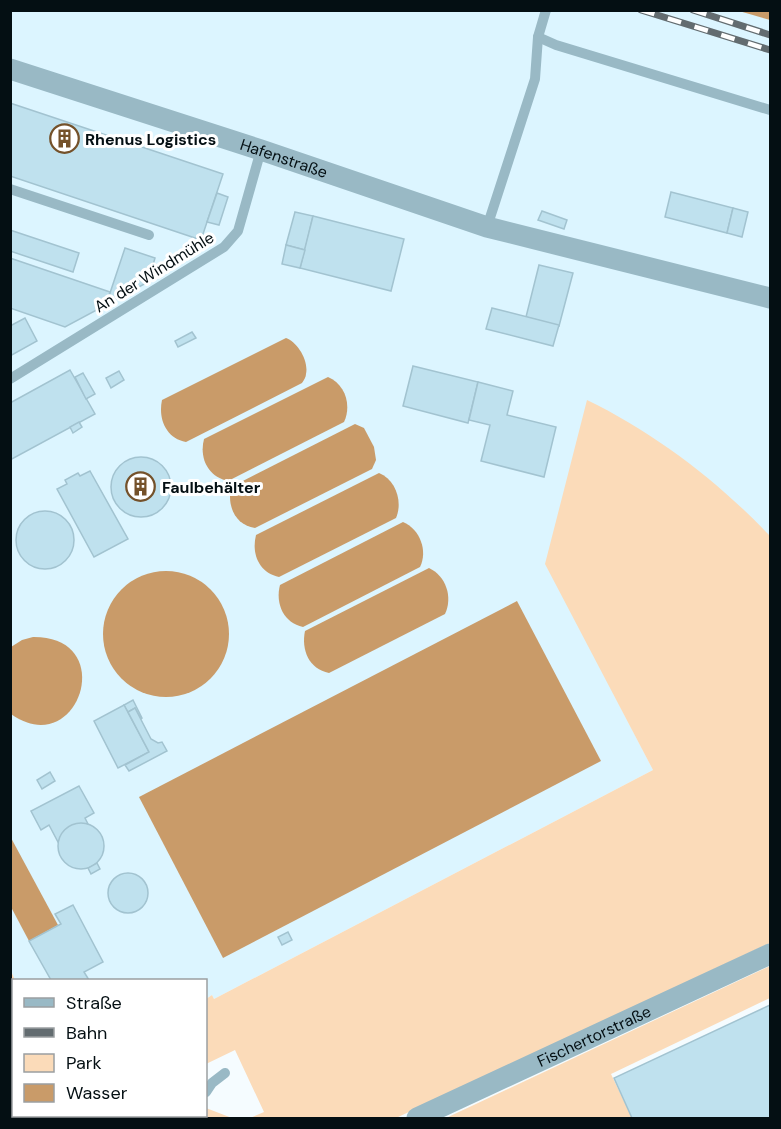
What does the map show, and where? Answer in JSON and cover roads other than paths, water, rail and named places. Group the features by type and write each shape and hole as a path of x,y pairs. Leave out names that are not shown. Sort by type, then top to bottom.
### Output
{"street":[{"name":"Hafenstraße","path":"10,69 261,150 487,227 771,298"},
{"name":"Fischertorstraße","path":"417,1119 771,954"}],"lane":[{"path":"487,227 535,79 538,37 546,10"},
{"path":"538,37 556,45 771,110"},
{"name":"An der Windmühle","path":"10,379 224,247 238,231 261,150"},
{"path":"10,189 149,235"},
{"path":"207,1090 212,1083 225,1073"}],"water":[{"path":"739,11 770,11 770,20"},
{"path":"286,338 294,343 306,363 306,376 302,383 186,442 173,436 165,427 161,414 162,400"},
{"path":"328,377 343,390 347,402 344,422 228,481 210,471 204,460 204,439"},
{"path":"355,424 364,428 374,447 376,460 372,469 255,528 242,523 234,514 230,501 231,487"},
{"path":"379,473 390,481 397,492 399,505 396,518 279,577 267,572 258,562 255,549 256,535"},
{"path":"403,522 414,530 421,541 423,554 420,567 303,627 296,625 282,612 279,599 280,585"},
{"path":"429,568 444,582 448,594 445,614 329,673 316,667 308,658 304,645 305,631"},
{"path":"166,571 190,576 211,589 224,610 229,634 224,658 211,679 190,692 166,697 142,692 121,679 108,658 103,634 108,610 121,589 142,576"},
{"path":"517,601 601,761 223,958 139,797"},
{"path":"33,637 60,642 76,655 82,674 80,693 70,710 55,722 35,724 11,714 11,647 22,640"},
{"path":"10,836 58,925 29,941 11,907"}],"railway":[{"path":"641,10 770,50"},
{"path":"693,10 770,35"}],"place":[{"name":"Rhenus Logistics","path":"64,139"},
{"name":"Faulbehälter","path":"141,487"}]}
